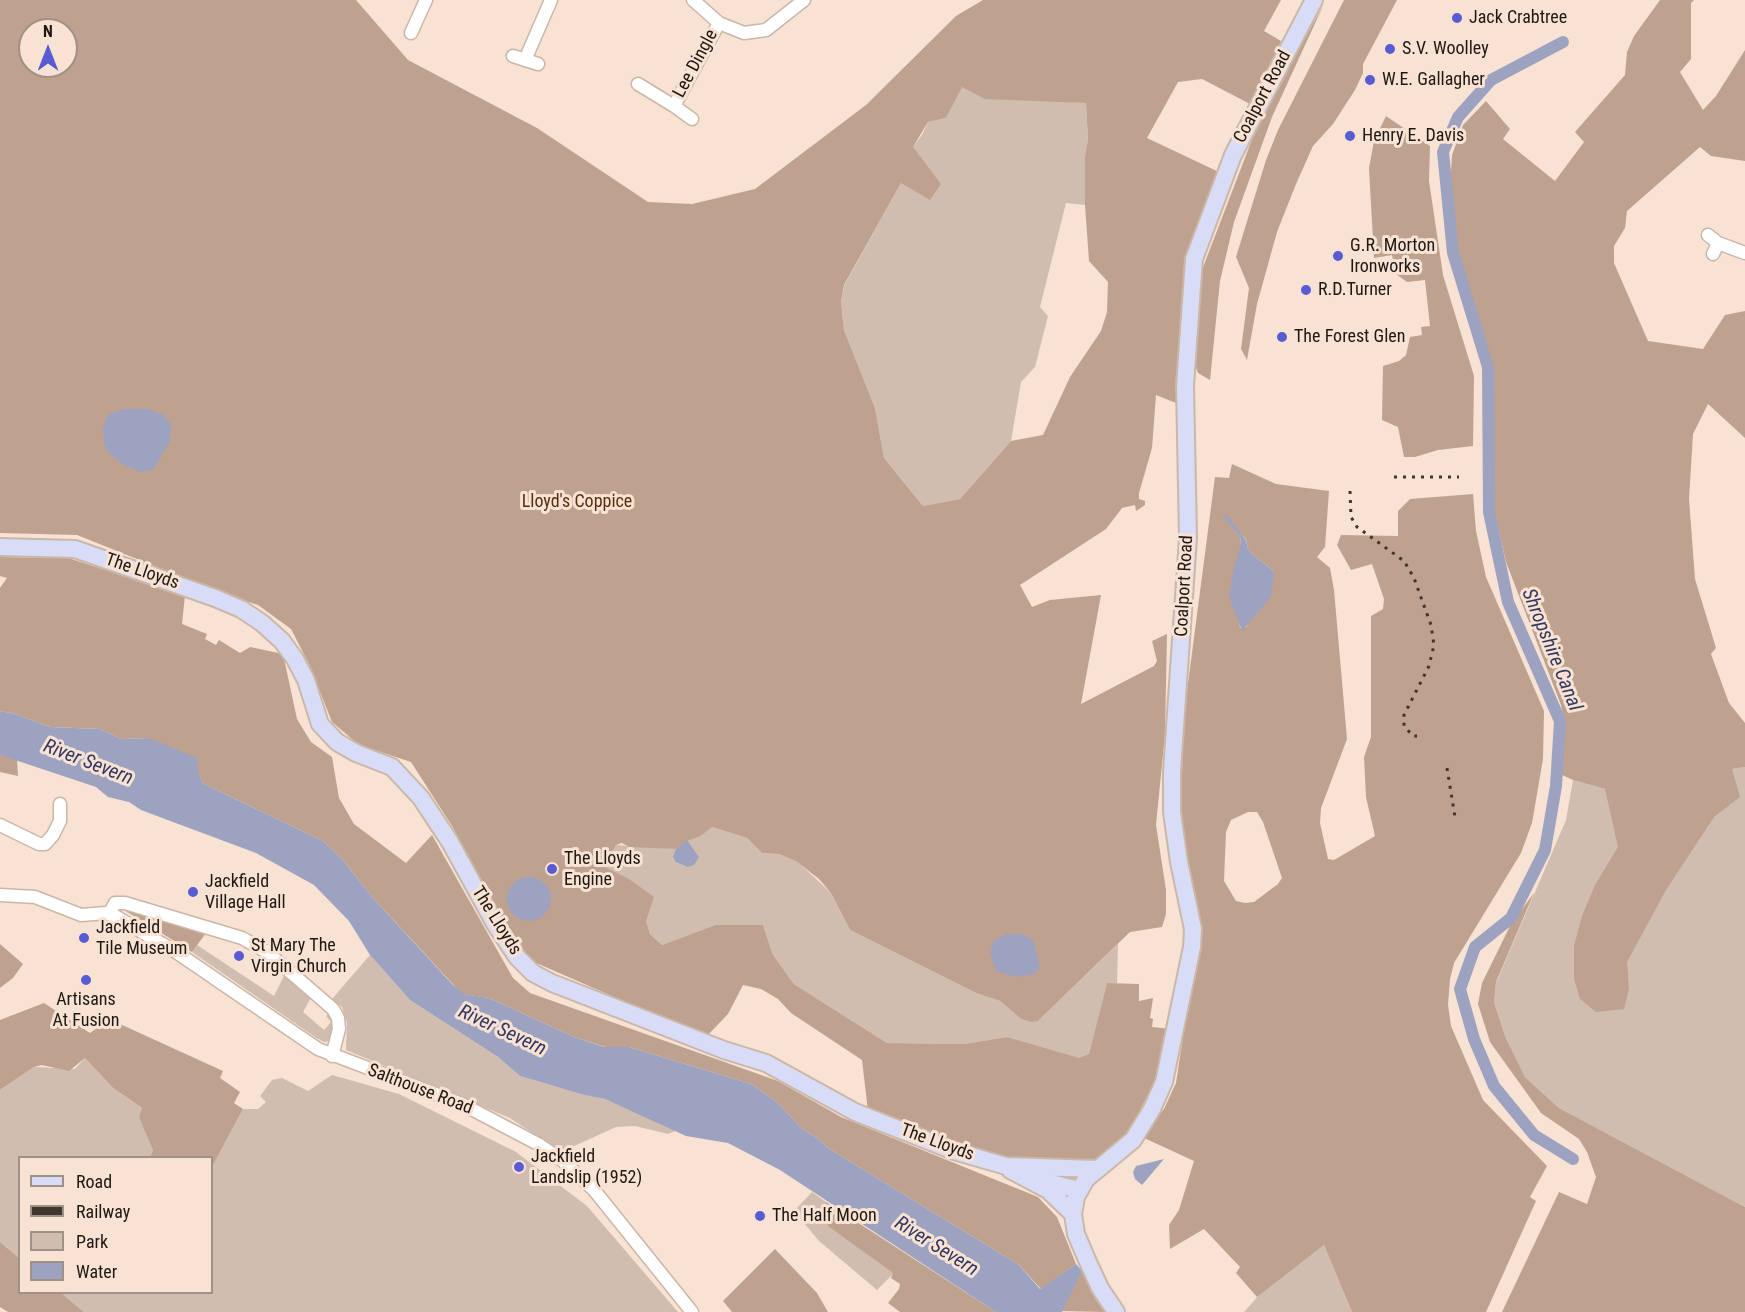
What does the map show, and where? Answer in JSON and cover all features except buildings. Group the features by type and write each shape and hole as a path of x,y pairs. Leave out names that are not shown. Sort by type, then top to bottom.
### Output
{"street":[{"path":"411,33 426,0"},
{"path":"525,60 551,0"},
{"path":"693,0 732,30 757,33 777,24 804,0"},
{"name":"Coalport Road","path":"1079,1190 1086,1179 1141,1130 1164,1082 1192,947 1193,929 1179,862 1172,791 1188,538 1185,386 1194,260 1233,155 1290,35 1314,0"},
{"name":"Lee Dingle","path":"674,106 719,22"},
{"name":"Lee Dingle","path":"638,84 692,119"},
{"path":"1713,244 1745,253"},
{"name":"The Lloyds","path":"0,547 75,549 215,598 241,609 261,623 282,641 295,659 306,680 320,724 337,742 356,753 392,766 421,798 450,842 495,924 517,957 533,973 552,983 766,1064 855,1112 954,1151 994,1164 1097,1169"},
{"path":"0,825 32,841 45,844 60,821 60,804"},
{"path":"0,895 35,897 81,915 112,908 140,907 242,938 267,952 333,1009 338,1018 339,1029 332,1056"},
{"name":"Salthouse Road","path":"112,908 332,1056 462,1104 538,1144 563,1161 615,1214 692,1312"},
{"path":"994,1164 1026,1178 1053,1194 1073,1214"},
{"path":"1026,1178 1079,1190 1073,1214 1076,1234 1100,1288 1116,1312"}],"green space":[{"name":"Lloyd's Coppice","path":"0,0 356,0 408,60 537,128 648,202 692,204 755,189 866,105 956,16 983,0 1281,0 1264,31 1281,41 1252,105 1202,79 1178,82 1147,138 1221,173 1185,286 1181,326 1181,405 1156,395 1152,448 1139,493 1139,499 1145,501 1145,505 1136,511 1135,505 1122,508 1106,529 1020,585 1032,607 1050,600 1101,595 1081,704 1154,666 1157,661 1152,641 1167,634 1165,734 1156,825 1166,890 1166,914 1162,927 1130,932 1038,1021 1032,1022 1021,1019 1000,1001 976,993 850,930 831,893 819,879 796,861 779,854 762,853 747,838 712,827 701,836 687,841 676,849 629,847 622,843 616,845 603,866 629,879 654,897 646,921 650,934 662,945 715,925 763,925 773,955 794,984 887,1043 964,1044 1007,1037 1079,1058 1089,1054 1107,983 1139,984 1139,1001 1153,998 1150,1018 1153,1019 1152,1027 1171,1029 1154,1083 1123,1143 1104,1159 1040,1160 998,1156 868,1111 862,1060 791,1013 778,999 761,989 743,985 728,1014 706,1037 534,962 517,943 497,912 452,826 411,762 359,745 332,722 309,664 291,629 258,605 229,596 77,535 0,533","holes":["962,87 985,99 1086,103 1088,139 1085,156 1085,205 1089,261 1108,282 1107,312 1101,331 1070,377 1043,435 1011,441 960,499 923,506 884,458 875,408 844,330 841,302 844,285 901,183 930,200 941,184 913,147 928,122 946,118"]},
{"path":"1344,0 1397,0 1363,64 1363,73 1355,90 1333,124 1313,146 1296,184 1277,232 1257,304 1247,360 1241,349 1249,288 1236,257 1266,160 1278,130"},
{"path":"1660,0 1694,0 1691,3 1691,59 1680,72 1703,110 1716,96 1745,50 1745,161 1711,156 1700,147 1627,211 1625,228 1614,246 1614,263 1648,341 1703,349 1725,315 1745,311 1745,438 1708,404 1693,434 1689,499 1695,579 1716,648 1711,654 1729,703 1745,723 1745,767 1732,769 1740,797 1714,817 1666,890 1627,962 1629,989 1624,1009 1596,1012 1580,999 1574,979 1574,946 1582,916 1595,885 1618,847 1605,789 1558,773 1565,731 1561,705 1506,562 1495,514 1489,355 1469,311 1455,251 1450,190 1452,155 1463,125 1486,101 1510,129 1503,139 1555,181 1584,142 1575,132 1625,75 1627,52 1634,36"},
{"path":"1323,6 1272,117 1234,222 1220,281 1210,380 1198,373 1193,360 1202,270 1261,116"},
{"path":"961,86 1039,100 1086,103 1088,139 1085,156 1085,205 1066,203 1040,307 1048,316 1035,367 1021,382 1011,441 960,499 923,506 884,458 875,408 844,330 841,302 844,286 901,183 913,147 928,122 946,118"},
{"path":"1386,116 1430,146 1429,181 1443,275 1474,376 1473,446 1438,450 1415,457 1404,457 1398,427 1382,420 1383,366 1399,361 1406,355 1410,337 1422,335 1421,327 1430,326 1425,280 1407,282 1396,274 1392,255 1374,258 1369,168 1374,141"},
{"path":"1232,464 1276,484 1329,491 1325,547 1317,557 1330,568 1334,590 1347,739 1321,808 1320,823 1328,859 1334,860 1375,836 1366,797 1364,757 1371,737 1371,616 1383,609 1384,599 1372,564 1351,570 1337,545 1341,535 1398,536 1398,511 1410,499 1473,494 1476,531 1486,577 1544,711 1543,759 1532,823 1521,853 1454,963 1450,979 1448,1005 1451,1026 1483,1100 1547,1166 1530,1197 1536,1201 1486,1312 1352,1312 1324,1245 1257,1297 1236,1273 1240,1267 1204,1229 1170,1249 1169,1225 1179,1210 1194,1161 1142,1137 1164,1109 1176,1083 1196,952 1180,835 1184,714 1215,477 1229,478","holes":["1224,517 1246,539 1248,549 1253,555 1274,571 1246,627 1240,628 1239,621 1240,537","1248,812 1257,812 1263,822 1282,878 1278,884 1254,902 1245,903 1236,901 1224,881 1226,832 1231,820"]},
{"path":"0,557 68,558 185,595 182,624 207,634 205,639 216,645 219,640 240,653 250,647 283,654 297,719 311,742 332,757 339,798 354,824 406,863 432,835 513,978 530,993 778,1081 841,1117 1038,1197 1057,1217 1076,1264 1041,1289 1019,1265 828,1148 801,1128 777,1102 751,1084 629,1047 605,1047 574,1037 489,998 462,994 372,897 342,859 323,841 204,784 199,775 149,738 121,739 100,729 50,727 0,711 0,588 7,578 0,576"},
{"path":"0,755 17,759 18,776 0,772"},
{"path":"1745,767 1745,1207 1559,1108 1525,1077 1505,1036 1494,1002 1496,983 1566,820 1573,780 1605,789"},
{"path":"712,827 747,838 762,853 779,854 797,861 831,893 850,930 976,993 1000,1001 1021,1019 1038,1021 1118,944 1117,983 1107,984 1089,1055 1079,1058 1063,1056 1007,1037 964,1044 887,1043 794,984 773,955 763,925 715,925 662,945 650,934 646,921 603,867 604,861 616,845 676,849 687,840 701,836"},
{"path":"1534,893 1496,982 1494,1002 1505,1036 1525,1077 1559,1108 1745,1207 1745,1312 1502,1312 1559,1192 1587,1204 1596,1177 1587,1152 1579,1139 1541,1113 1490,1042 1478,1004 1482,983 1511,924"},
{"path":"121,908 206,933 192,952"},
{"path":"0,944 23,964 13,978 0,988"},
{"path":"197,945 274,996 286,972 313,994 303,1012 324,1030 331,1022 326,1016 330,1011 335,1022 331,1041 324,1042 315,1037 192,952"},
{"path":"370,955 410,1000 498,1057 520,1076 605,1099 678,1130 668,1134 635,1126 616,1127 561,1152 510,1118 346,1050 347,1023 342,1007 332,999"},
{"path":"44,1003 90,1033 109,1019 223,1071 220,1078 240,1092 234,1103 243,1109 213,1165 213,1156 150,1156 153,1150 139,1117 142,1108 113,1088 85,1058 69,1071 42,1065 34,1067 0,1090 0,1020"},
{"path":"85,1058 113,1088 142,1108 153,1150 150,1156 18,1156 18,1257 0,1242 0,1090 34,1067 75,1069"},
{"path":"332,1075 399,1094 516,1152 587,1206 678,1312 84,1312 62,1294 213,1294 213,1165 243,1109 258,1109 266,1102 260,1096 272,1080 282,1078 308,1091"},
{"path":"812,1192 826,1202 829,1226 894,1273 877,1290 819,1241 794,1211"},
{"path":"826,1202 996,1312 900,1312 888,1303 899,1289 900,1284 891,1278 893,1273 828,1226"},
{"path":"0,1242 18,1257 18,1294 62,1294 84,1312 8,1312 0,1307"},
{"path":"1324,1245 1352,1312 1244,1312 1261,1293"},
{"path":"775,1249 817,1293 828,1312 732,1312 723,1301"},
{"path":"1082,1271 1096,1300 1105,1312 1060,1311"}],"water":[{"path":"123,409 148,409 163,415 171,424 170,441 153,470 140,472 124,465 110,454 104,444 103,427 109,414"},
{"path":"1226,514 1246,540 1248,549 1253,555 1274,571 1271,597 1242,631 1229,597 1233,571 1241,544 1240,537 1223,517"},
{"name":"River Severn","path":"0,711 50,727 100,729 121,739 149,738 197,758 199,775 204,784 323,841 342,859 372,897 453,985 464,994 489,998 574,1037 604,1047 629,1047 751,1084 777,1102 801,1128 828,1148 1019,1265 1040,1289 1076,1264 1082,1271 1062,1312 996,1312 780,1170 728,1143 686,1136 605,1099 520,1076 498,1057 410,1000 370,955 349,921 314,885 256,853 141,810 129,802 108,797 96,787 0,755"},
{"path":"687,840 699,857 694,865 688,867 676,862 673,857 676,849"},
{"path":"529,877 544,884 551,899 544,914 529,921 514,914 507,899 514,884"},
{"path":"1007,934 1022,934 1033,940 1040,967 1033,974 1017,977 996,971 990,952 995,940"},
{"path":"1164,1159 1142,1185 1135,1179 1133,1172 1136,1166"}],"waterway":[{"name":"Shropshire Canal","path":"1563,42 1491,80 1458,117 1443,152 1453,253 1488,367 1489,512 1508,602 1560,721 1556,786 1545,850 1511,918 1475,947 1460,989 1474,1039 1494,1086 1534,1135 1573,1159"}],"railway":[{"path":"1394,477 1459,477"},
{"path":"1350,491 1351,517 1357,527 1404,561 1414,578 1431,625 1434,645 1429,666 1404,715 1404,726 1413,736 1417,736"},
{"path":"1447,768 1455,817"}],"place":[{"name":"Jack Crabtree","path":"1457,18"},
{"name":"S.V. Woolley","path":"1390,49"},
{"name":"W.E. Gallagher","path":"1370,80"},
{"name":"Henry E. Davis","path":"1350,136"},
{"name":"G.R. Morton Ironworks","path":"1338,256"},
{"name":"R.D.Turner","path":"1306,290"},
{"name":"The Forest Glen","path":"1282,337"},
{"name":"The Lloyds Engine","path":"552,869"},
{"name":"Jackfield Village Hall","path":"193,892"},
{"name":"Jackfield Tile Museum","path":"84,938"},
{"name":"St Mary The Virgin Church","path":"239,956"},
{"name":"Artisans At Fusion","path":"86,980"},
{"name":"Jackfield Landslip (1952)","path":"519,1167"},
{"name":"The Half Moon","path":"760,1216"}]}
